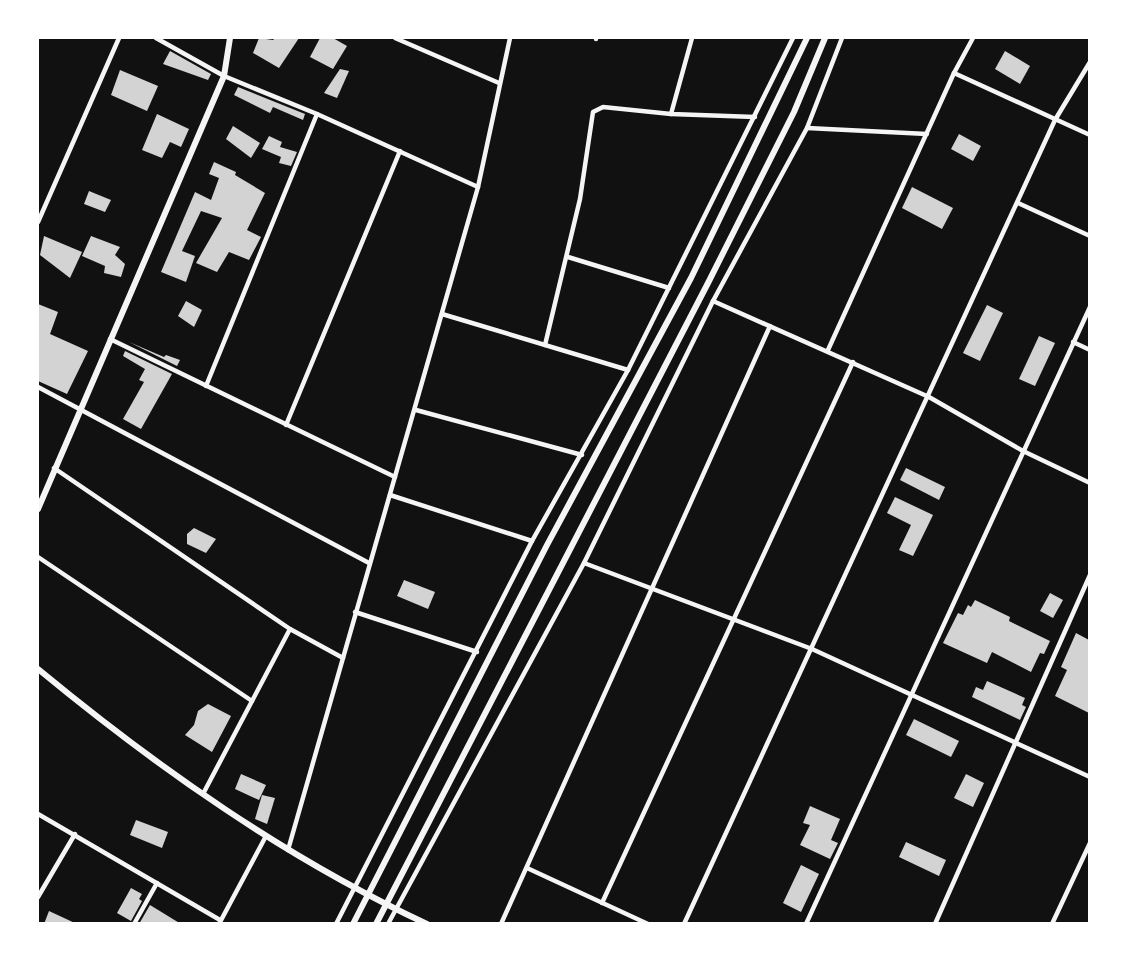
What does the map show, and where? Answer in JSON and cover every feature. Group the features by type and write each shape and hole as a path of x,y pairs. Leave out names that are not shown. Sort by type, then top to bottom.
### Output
{"street":[{"path":"38,222 119,38"},
{"path":"156,38 224,76 317,114 478,187"},
{"path":"38,509 78,410 224,76 230,38"},
{"path":"395,38 499,83"},
{"path":"288,850 369,563 416,410 478,187 510,38"},
{"path":"672,114 692,38"},
{"path":"336,924 532,541 628,370 793,38"},
{"path":"352,924 547,545 691,278 807,38"},
{"path":"376,924 708,283 794,112 825,38"},
{"path":"388,924 584,563 713,301 807,128 842,38"},
{"path":"828,350 954,73 973,38"},
{"path":"684,924 1055,120 1089,62"},
{"path":"954,73 1089,135"},
{"path":"545,345 568,257 593,112 603,107 672,114 755,117"},
{"path":"206,386 317,114"},
{"path":"807,128 927,134"},
{"path":"286,425 400,151"},
{"path":"38,202 44,206"},
{"path":"1018,203 1089,236"},
{"path":"568,257 669,288"},
{"path":"713,301 828,350 929,397 1023,451 1089,483"},
{"path":"806,924 1089,307"},
{"path":"442,314 628,370"},
{"path":"501,924 770,326"},
{"path":"110,339 395,477"},
{"path":"1073,342 1089,350"},
{"path":"602,903 731,620 853,362"},
{"path":"38,387 369,563"},
{"path":"416,410 582,455"},
{"path":"54,468 290,629 343,658"},
{"path":"390,495 532,541"},
{"path":"38,557 252,701"},
{"path":"584,563 812,649 1089,777"},
{"path":"934,924 1089,575"},
{"path":"355,612 477,652"},
{"path":"203,794 290,629"},
{"path":"38,669 121,737 288,850 366,895 427,924"},
{"path":"38,814 220,922 267,836"},
{"path":"38,897 75,834"},
{"path":"1053,924 1089,843"},
{"path":"527,868 648,924"},
{"path":"134,924 157,883"}],"building":[{"path":"259,38 273,40 275,38 299,38 279,68 253,53"},
{"path":"320,38 333,38 347,46 333,69 310,57"},
{"path":"170,51 211,74 208,80 163,64"},
{"path":"1005,51 1030,66 1020,84 995,69"},
{"path":"340,69 349,71 337,98 324,93"},
{"path":"120,70 158,86 147,111 111,95"},
{"path":"238,87 305,114 303,120 273,107 270,113 234,95"},
{"path":"157,114 189,129 181,147 170,142 162,158 142,150"},
{"path":"233,126 260,143 251,158 226,139"},
{"path":"959,134 981,146 973,161 951,149"},
{"path":"269,136 282,142 280,147 297,152 291,166 279,163 281,157 262,149"},
{"path":"214,162 236,172 235,175 265,193 247,230 261,237 249,260 229,252 217,272 196,263 222,218 201,211 182,251 195,256 186,282 161,272 195,192 211,200 219,178 209,174"},
{"path":"912,187 953,208 942,229 902,208"},
{"path":"89,191 111,200 105,212 84,204"},
{"path":"44,236 82,252 70,278 40,255"},
{"path":"91,236 120,247 115,255 125,264 121,277 104,273 105,266 82,256"},
{"path":"186,301 202,310 194,327 178,316"},
{"path":"38,304 58,312 50,334 88,351 67,394 38,381"},
{"path":"987,305 1003,313 980,361 963,353"},
{"path":"1039,336 1055,343 1035,386 1019,379"},
{"path":"129,342 164,357 166,355 180,360 177,366"},
{"path":"125,351 172,374 141,429 123,419 144,382 139,380 145,369 123,356"},
{"path":"906,468 945,487 939,500 900,480"},
{"path":"895,497 933,515 913,556 899,550 911,525 887,513"},
{"path":"194,528 216,539 206,553 187,544 187,534"},
{"path":"404,580 435,592 428,609 397,596"},
{"path":"1050,593 1063,600 1053,618 1040,611"},
{"path":"975,600 1010,617 1009,621 1050,641 1044,654 1040,653 1031,672 992,652 987,663 943,643 958,613 963,615 968,605 971,607"},
{"path":"1076,633 1089,640 1089,713 1055,696 1067,670 1061,667"},
{"path":"987,681 1025,698 1022,705 1026,707 1020,720 972,697 976,687 983,690"},
{"path":"208,704 231,716 212,752 185,735 194,725 198,711"},
{"path":"914,719 959,741 951,757 906,735"},
{"path":"241,774 266,785 259,800 235,789"},
{"path":"966,774 984,783 973,807 954,798"},
{"path":"262,795 275,798 267,824 255,819"},
{"path":"810,806 840,819 831,840 838,843 830,859 800,845 810,825 803,823"},
{"path":"136,820 168,832 162,848 130,835"},
{"path":"906,842 946,860 939,876 899,857"},
{"path":"801,865 819,874 801,912 783,903"},
{"path":"131,888 142,894 139,899 142,901 131,921 117,913"},
{"path":"150,905 181,924 139,924"},
{"path":"49,911 77,924 44,924"}]}
